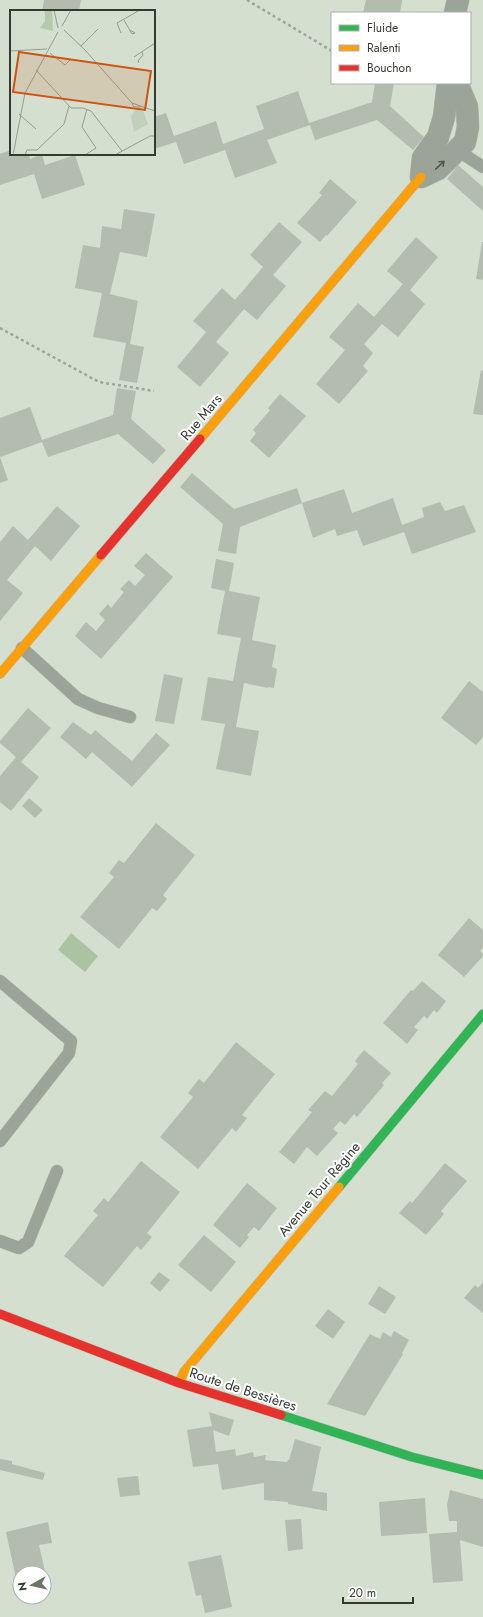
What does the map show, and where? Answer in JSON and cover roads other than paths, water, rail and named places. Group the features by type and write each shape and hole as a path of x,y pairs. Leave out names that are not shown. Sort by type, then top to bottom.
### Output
{"street":[{"path":"456,12 458,0"},
{"path":"421,177 423,158 438,137 444,116 448,84"},
{"path":"421,177 438,169 456,149 465,142 468,127 467,107 457,84"},
{"name":"Rue Mars","path":"0,674 421,177"},
{"name":"Avenue Tour Régine","path":"179,1383 184,1372 483,1014"},
{"name":"Route de Bessières","path":"0,1314 179,1383 412,1457 483,1476"}],"lane":[{"path":"438,137 483,167"},
{"path":"22,648 78,698 98,708 130,717"},
{"path":"0,981 71,1041 69,1053 0,1141"},
{"path":"0,1241 19,1248 28,1242 57,1171"}]}
